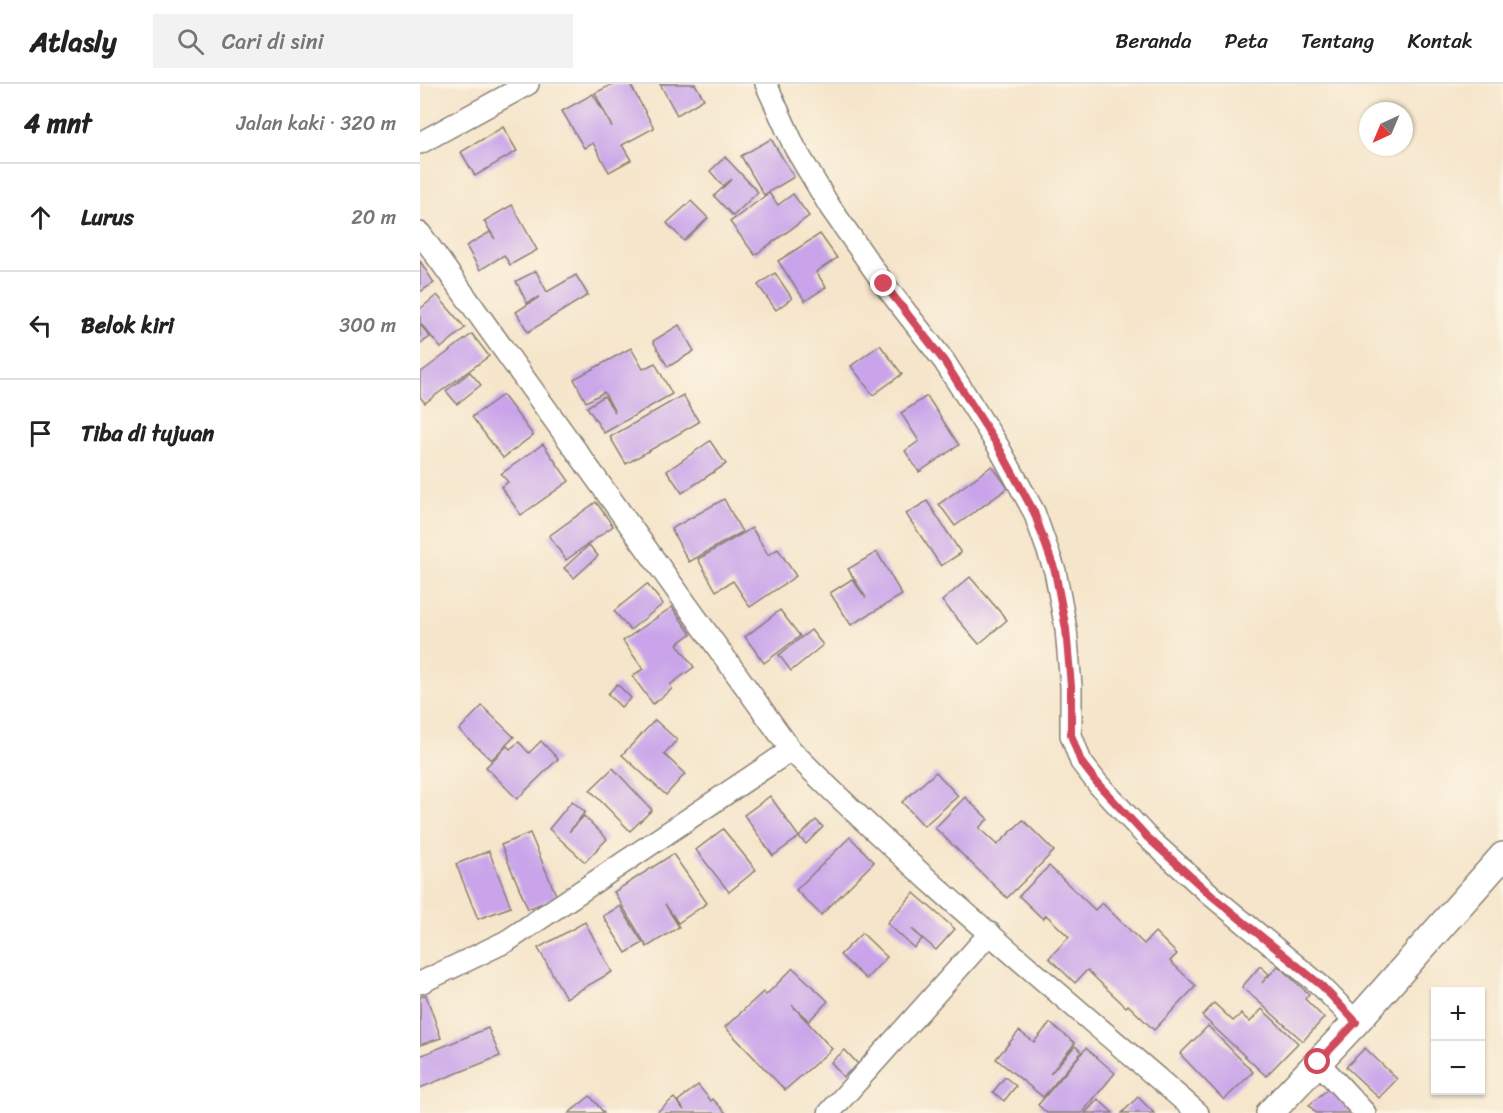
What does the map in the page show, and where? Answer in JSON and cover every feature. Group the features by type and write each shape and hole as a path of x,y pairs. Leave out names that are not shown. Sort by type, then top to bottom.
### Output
{"street":[{"path":"420,143 528,84"},
{"path":"766,84 795,148 830,207 884,284 944,361 998,446 1034,512 1055,571 1066,629 1071,686 1071,735 1081,762 1147,837 1212,896 1322,986 1356,1022"},
{"path":"420,232 791,750 858,817 1198,1113"},
{"path":"420,983 507,941 791,750"},
{"path":"1270,1113 1356,1022 1503,856"},
{"path":"829,1113 990,933"},
{"path":"1318,1062 1365,1113"}],"building":[{"path":"613,84 630,84 654,128 622,145 631,160 609,172 593,143 584,148 562,111 593,94 612,127 595,93"},
{"path":"660,84 695,84 704,99 677,115"},
{"path":"503,127 517,151 475,176 461,152"},
{"path":"771,139 794,177 764,195 741,156"},
{"path":"725,157 758,192 733,216 714,196 732,179 723,186 710,171"},
{"path":"769,193 778,205 793,194 809,216 755,255 730,222"},
{"path":"691,201 708,218 684,241 667,223"},
{"path":"512,205 537,250 510,265 504,255 480,270 466,246 490,232 495,239 484,221"},
{"path":"820,234 837,258 816,272 826,287 805,301 778,261"},
{"path":"420,261 434,283 420,292"},
{"path":"536,271 547,292 576,275 588,295 528,332 516,312 539,297 527,303 516,281"},
{"path":"775,273 792,298 776,310 758,285"},
{"path":"437,295 465,328 441,348 420,323 420,309"},
{"path":"420,324 430,337 420,344"},
{"path":"679,325 694,351 668,367 653,341"},
{"path":"472,334 489,356 425,403 420,397 420,373"},
{"path":"880,345 902,374 873,395 851,366"},
{"path":"631,348 643,369 655,363 672,394 604,433 587,407 604,396 615,412 604,392 586,402 574,379"},
{"path":"470,372 481,385 457,404 446,391"},
{"path":"503,395 533,435 503,458 472,417"},
{"path":"683,395 699,422 626,464 610,437"},
{"path":"927,396 959,445 919,472 905,451 919,441 901,413"},
{"path":"710,441 726,464 682,493 667,471"},
{"path":"543,444 569,481 521,515 501,487 508,482 501,474"},
{"path":"992,466 1008,488 955,526 939,504"},
{"path":"724,499 742,532 689,562 671,529"},
{"path":"927,501 961,553 941,566 906,514"},
{"path":"596,502 613,526 566,560 549,536"},
{"path":"752,528 768,555 778,549 796,576 750,607 733,581 716,591 698,559"},
{"path":"589,545 598,556 574,578 564,568"},
{"path":"877,552 902,595 851,625 830,593 852,579 866,598 848,569"},
{"path":"970,577 1007,620 979,644 942,601"},
{"path":"647,584 663,604 630,630 614,611"},
{"path":"672,607 691,634 677,644 694,667 670,685 672,689 653,704 632,676 643,669 623,641"},
{"path":"780,610 800,636 764,663 745,637"},
{"path":"811,630 823,645 791,671 779,655"},
{"path":"617,684 631,698 621,707 608,694"},
{"path":"482,706 514,737 491,760 459,730"},
{"path":"655,720 677,740 664,754 685,774 666,795 622,755"},
{"path":"541,741 558,759 517,799 486,767 507,746 510,749 519,742 529,753"},
{"path":"613,768 652,810 630,831 590,790"},
{"path":"936,772 958,796 924,826 902,802"},
{"path":"770,796 799,837 773,856 744,815"},
{"path":"965,797 988,819 979,828 997,845 1023,820 1054,851 1007,898 935,828"},
{"path":"572,801 585,812 569,832 584,816 607,839 585,862 549,829"},
{"path":"816,820 823,827 806,844 799,837"},
{"path":"723,829 756,870 729,892 696,850"},
{"path":"530,833 557,897 528,909 501,845"},
{"path":"850,837 874,862 821,915 796,890"},
{"path":"489,851 511,907 478,919 456,864"},
{"path":"673,854 707,903 678,923 665,904 679,927 647,947 614,892"},
{"path":"1049,866 1095,910 1102,903 1144,944 1155,932 1177,954 1170,961 1196,986 1154,1030 1087,970 1075,983 1049,958 1069,937 1046,915 1043,919 1019,896"},
{"path":"914,893 955,929 936,950 912,929 922,939 914,948 887,923"},
{"path":"620,906 643,943 626,953 603,916"},
{"path":"585,922 612,972 566,998 538,948"},
{"path":"862,933 887,957 866,979 840,955"},
{"path":"1260,966 1269,974 1262,983 1278,966 1309,994 1305,999 1324,1018 1303,1041 1242,987"},
{"path":"793,968 828,1001 809,1021 792,1005 832,1049 785,1090 725,1027 763,992 766,995"},
{"path":"426,995 441,1038 420,1045 420,997"},
{"path":"1214,1003 1233,1021 1241,1014 1250,1022 1262,1009 1298,1043 1266,1076 1202,1016"},
{"path":"1050,1023 1075,1043 1050,1074 1075,1046 1082,1052 1043,1097 996,1059 1019,1031 1034,1042"},
{"path":"1208,1026 1253,1072 1224,1100 1180,1054"},
{"path":"488,1028 500,1056 420,1088 420,1056"},
{"path":"1086,1048 1115,1073 1082,1113 1047,1113 1038,1105"},
{"path":"1365,1048 1397,1079 1379,1098 1346,1067"},
{"path":"845,1050 858,1064 843,1077 831,1062"},
{"path":"1005,1077 1016,1086 1004,1101 993,1092"},
{"path":"1334,1084 1360,1113 1316,1113 1309,1105"},
{"path":"698,1085 711,1101 713,1099 726,1113 656,1113 674,1098 684,1110 678,1101"},
{"path":"590,1096 604,1113 569,1113"},
{"path":"1138,1097 1154,1113 1122,1113"},
{"path":"1098,1099 1113,1113 1085,1113"}],"route":[{"path":"884,284 944,361 998,446 1034,512 1055,571 1066,629 1071,686 1071,735 1081,762 1147,837 1212,896 1322,986 1356,1022 1318,1062"}]}
